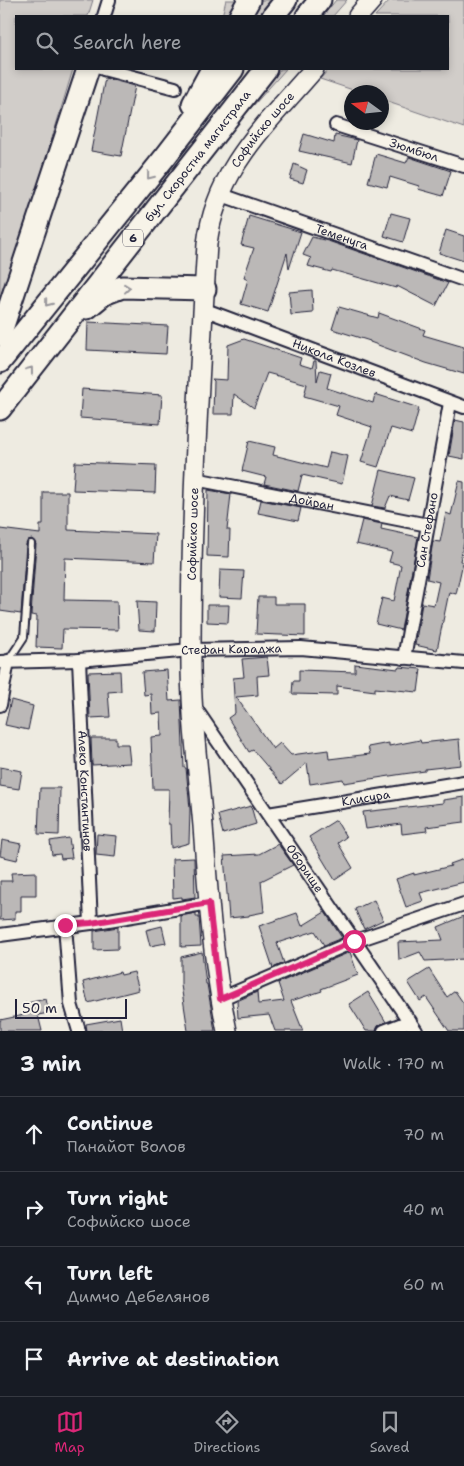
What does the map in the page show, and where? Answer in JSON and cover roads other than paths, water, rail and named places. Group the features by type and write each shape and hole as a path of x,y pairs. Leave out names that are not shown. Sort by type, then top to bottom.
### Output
{"highway":[{"path":"240,15 248,0"},
{"path":"274,15 286,0"},
{"path":"308,15 320,0"},
{"path":"0,335 88,70"},
{"path":"165,157 211,70"},
{"name":"бул. Скоростна магистрала","path":"0,362 165,157 232,70"},
{"name":"бул. Скоростна магистрала","path":"0,409 265,70"},
{"path":"48,347 95,300 113,290 134,287 204,299"}],"main road":[{"path":"359,15 372,0"},
{"name":"Софийско шосе","path":"227,1031 220,999 209,903 193,705 191,650 194,479 209,228 219,194 243,152 313,70"}],"street":[{"path":"104,15 108,0"},
{"path":"107,70 175,88"},
{"name":"Зюмбюл","path":"336,125 464,166"},
{"name":"Теменуга","path":"219,194 464,280"},
{"name":"Никола Козлев","path":"204,299 464,408"},
{"name":"Сан Стефано","path":"404,658 450,403"},
{"name":"Дойран","path":"194,479 428,525"},
{"name":"Стефан Караджа","path":"4,662 79,660 191,650 301,648 464,663"},
{"name":"Алеко Константинов","path":"79,660 91,923"},
{"path":"0,705 4,662"},
{"name":"Оборище","path":"193,705 413,1026"},
{"name":"Клисура","path":"268,814 464,782"},
{"path":"0,935 91,923 209,903"},
{"path":"220,999 354,941 464,904"},
{"path":"65,925 71,1004 79,1031"},
{"path":"384,1031 413,1026"}],"lane":[{"path":"4,662 24,637 31,544"}]}
